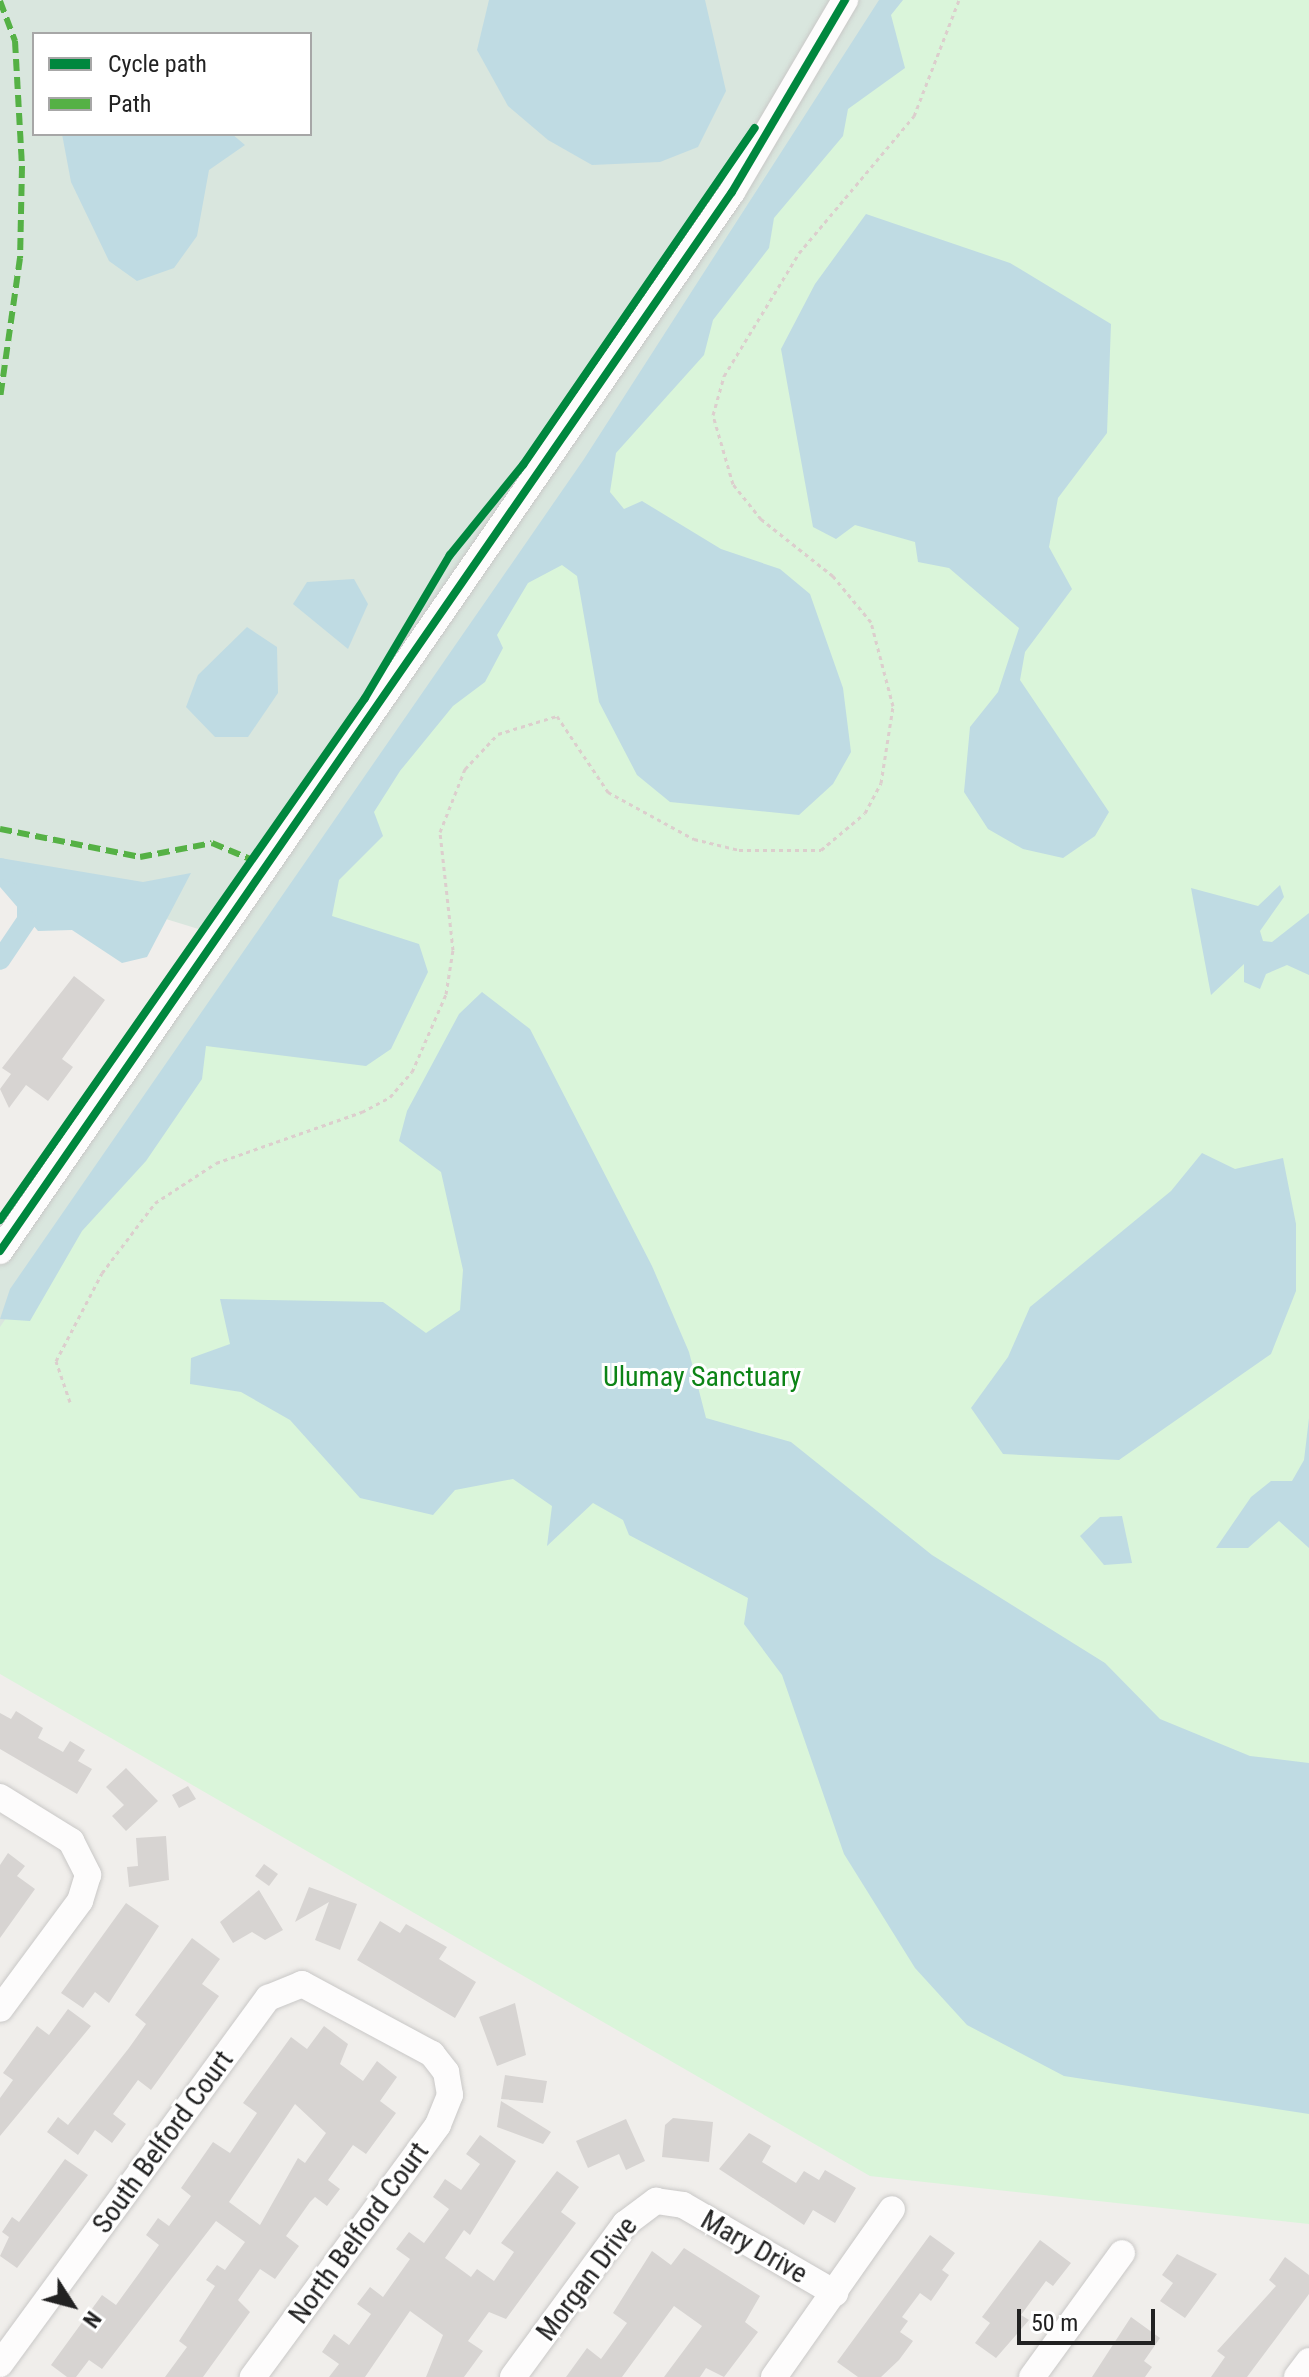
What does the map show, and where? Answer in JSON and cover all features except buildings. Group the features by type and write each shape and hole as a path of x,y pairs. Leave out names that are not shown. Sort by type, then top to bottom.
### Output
{"street":[{"path":"0,1251 732,192 845,0"},
{"path":"0,1797 71,1841 88,1875 80,1901 0,2009"},
{"name":"South Belford Court","path":"0,2364 268,1998 290,1985 313,1986 432,2054 450,2082"},
{"name":"North Belford Court","path":"253,2377 438,2125 450,2082"},
{"name":"Mary Drive","path":"673,2201 835,2293"},
{"name":"Morgan Drive","path":"513,2377 625,2224 645,2205 673,2201"},
{"path":"774,2377 892,2209"},
{"path":"1032,2377 1122,2253"},
{"path":"1297,2377 1309,2361"}],"path":[{"path":"70,1402 56,1361 102,1273 155,1203 216,1163 362,1112 390,1097 412,1072 446,994 453,950 440,832 465,769 498,734 557,716 608,792 694,839 739,850 821,850 865,813 881,783 893,706 871,622 833,576 771,528 733,484 713,415 724,376 799,253 914,116 959,0"}],"shaded area":[{"path":"0,0 1309,0 0,1375 0,1250 218,935 0,868"}],"green space":[{"name":"Ulumay Sanctuary","path":"885,0 1309,0 1309,2224 870,2176 0,1674 0,1327 768,215"}],"water":[{"path":"489,0 705,0 726,91 698,147 660,162 592,165 548,140 508,106 477,50"},
{"path":"879,0 903,0 891,15 905,68 848,109 843,136 774,218 769,248 713,320 704,355 616,453 610,492 624,509 642,501 721,549 780,569 810,594 843,688 851,752 833,784 799,815 670,802 637,775 599,702 577,576 562,565 528,583 497,635 503,648 485,682 453,706 400,771 374,812 383,836 339,880 332,916 419,944 428,972 391,1049 366,1066 206,1046 202,1079 146,1161 82,1231 30,1321 0,1319 10,1289 584,459"},
{"path":"62,136 234,136 245,145 209,170 197,236 174,268 137,281 109,261 71,182"},
{"path":"866,214 1010,263 1111,324 1107,433 1058,498 1049,547 1072,589 1025,652 1020,680 1109,812 1095,836 1063,858 1023,849 988,829 964,792 970,727 998,692 1019,628 949,568 918,562 915,542 855,525 836,539 813,527 781,349 815,284"},
{"path":"354,579 368,604 348,649 293,604 307,582"},
{"path":"247,627 277,647 278,693 248,737 215,737 186,707 198,675"},
{"path":"0,858 143,882 191,873 147,957 122,963 72,930 38,931 0,887"},
{"path":"1280,885 1284,897 1260,931 1263,941 1272,942 1309,913 1309,975 1287,965 1266,974 1260,989 1244,982 1244,964 1211,995 1191,888 1258,906"},
{"path":"482,992 530,1029 652,1266 689,1352 706,1418 791,1442 932,1555 1105,1663 1160,1719 1250,1756 1309,1763 1309,2114 1064,2076 967,2025 915,1968 844,1854 782,1675 744,1624 748,1598 629,1535 623,1520 593,1503 547,1546 552,1506 513,1479 455,1490 433,1515 360,1498 290,1420 241,1392 190,1384 191,1358 230,1344 220,1299 383,1302 426,1333 460,1310 463,1270 441,1172 399,1141 407,1111 459,1014"},
{"path":"1202,1153 1235,1169 1283,1158 1296,1224 1296,1291 1271,1354 1119,1460 1003,1454 971,1408 1008,1357 1030,1307 1171,1191"},
{"path":"1309,1418 1309,1548 1279,1521 1248,1548 1216,1548 1251,1497 1271,1481 1292,1481 1304,1460"},
{"path":"1122,1516 1132,1563 1104,1565 1080,1536 1100,1517"}],"waterway":[{"path":"0,868 27,877 27,920 0,960"}],"marked path":[{"path":"0,1 15,41 22,166 20,258 0,399"},
{"path":"0,829 140,857 212,843 250,859"}],"cycle path":[{"path":"0,1251 732,192 845,0"},
{"path":"0,1220 365,698 450,555 523,465 755,128"}]}
